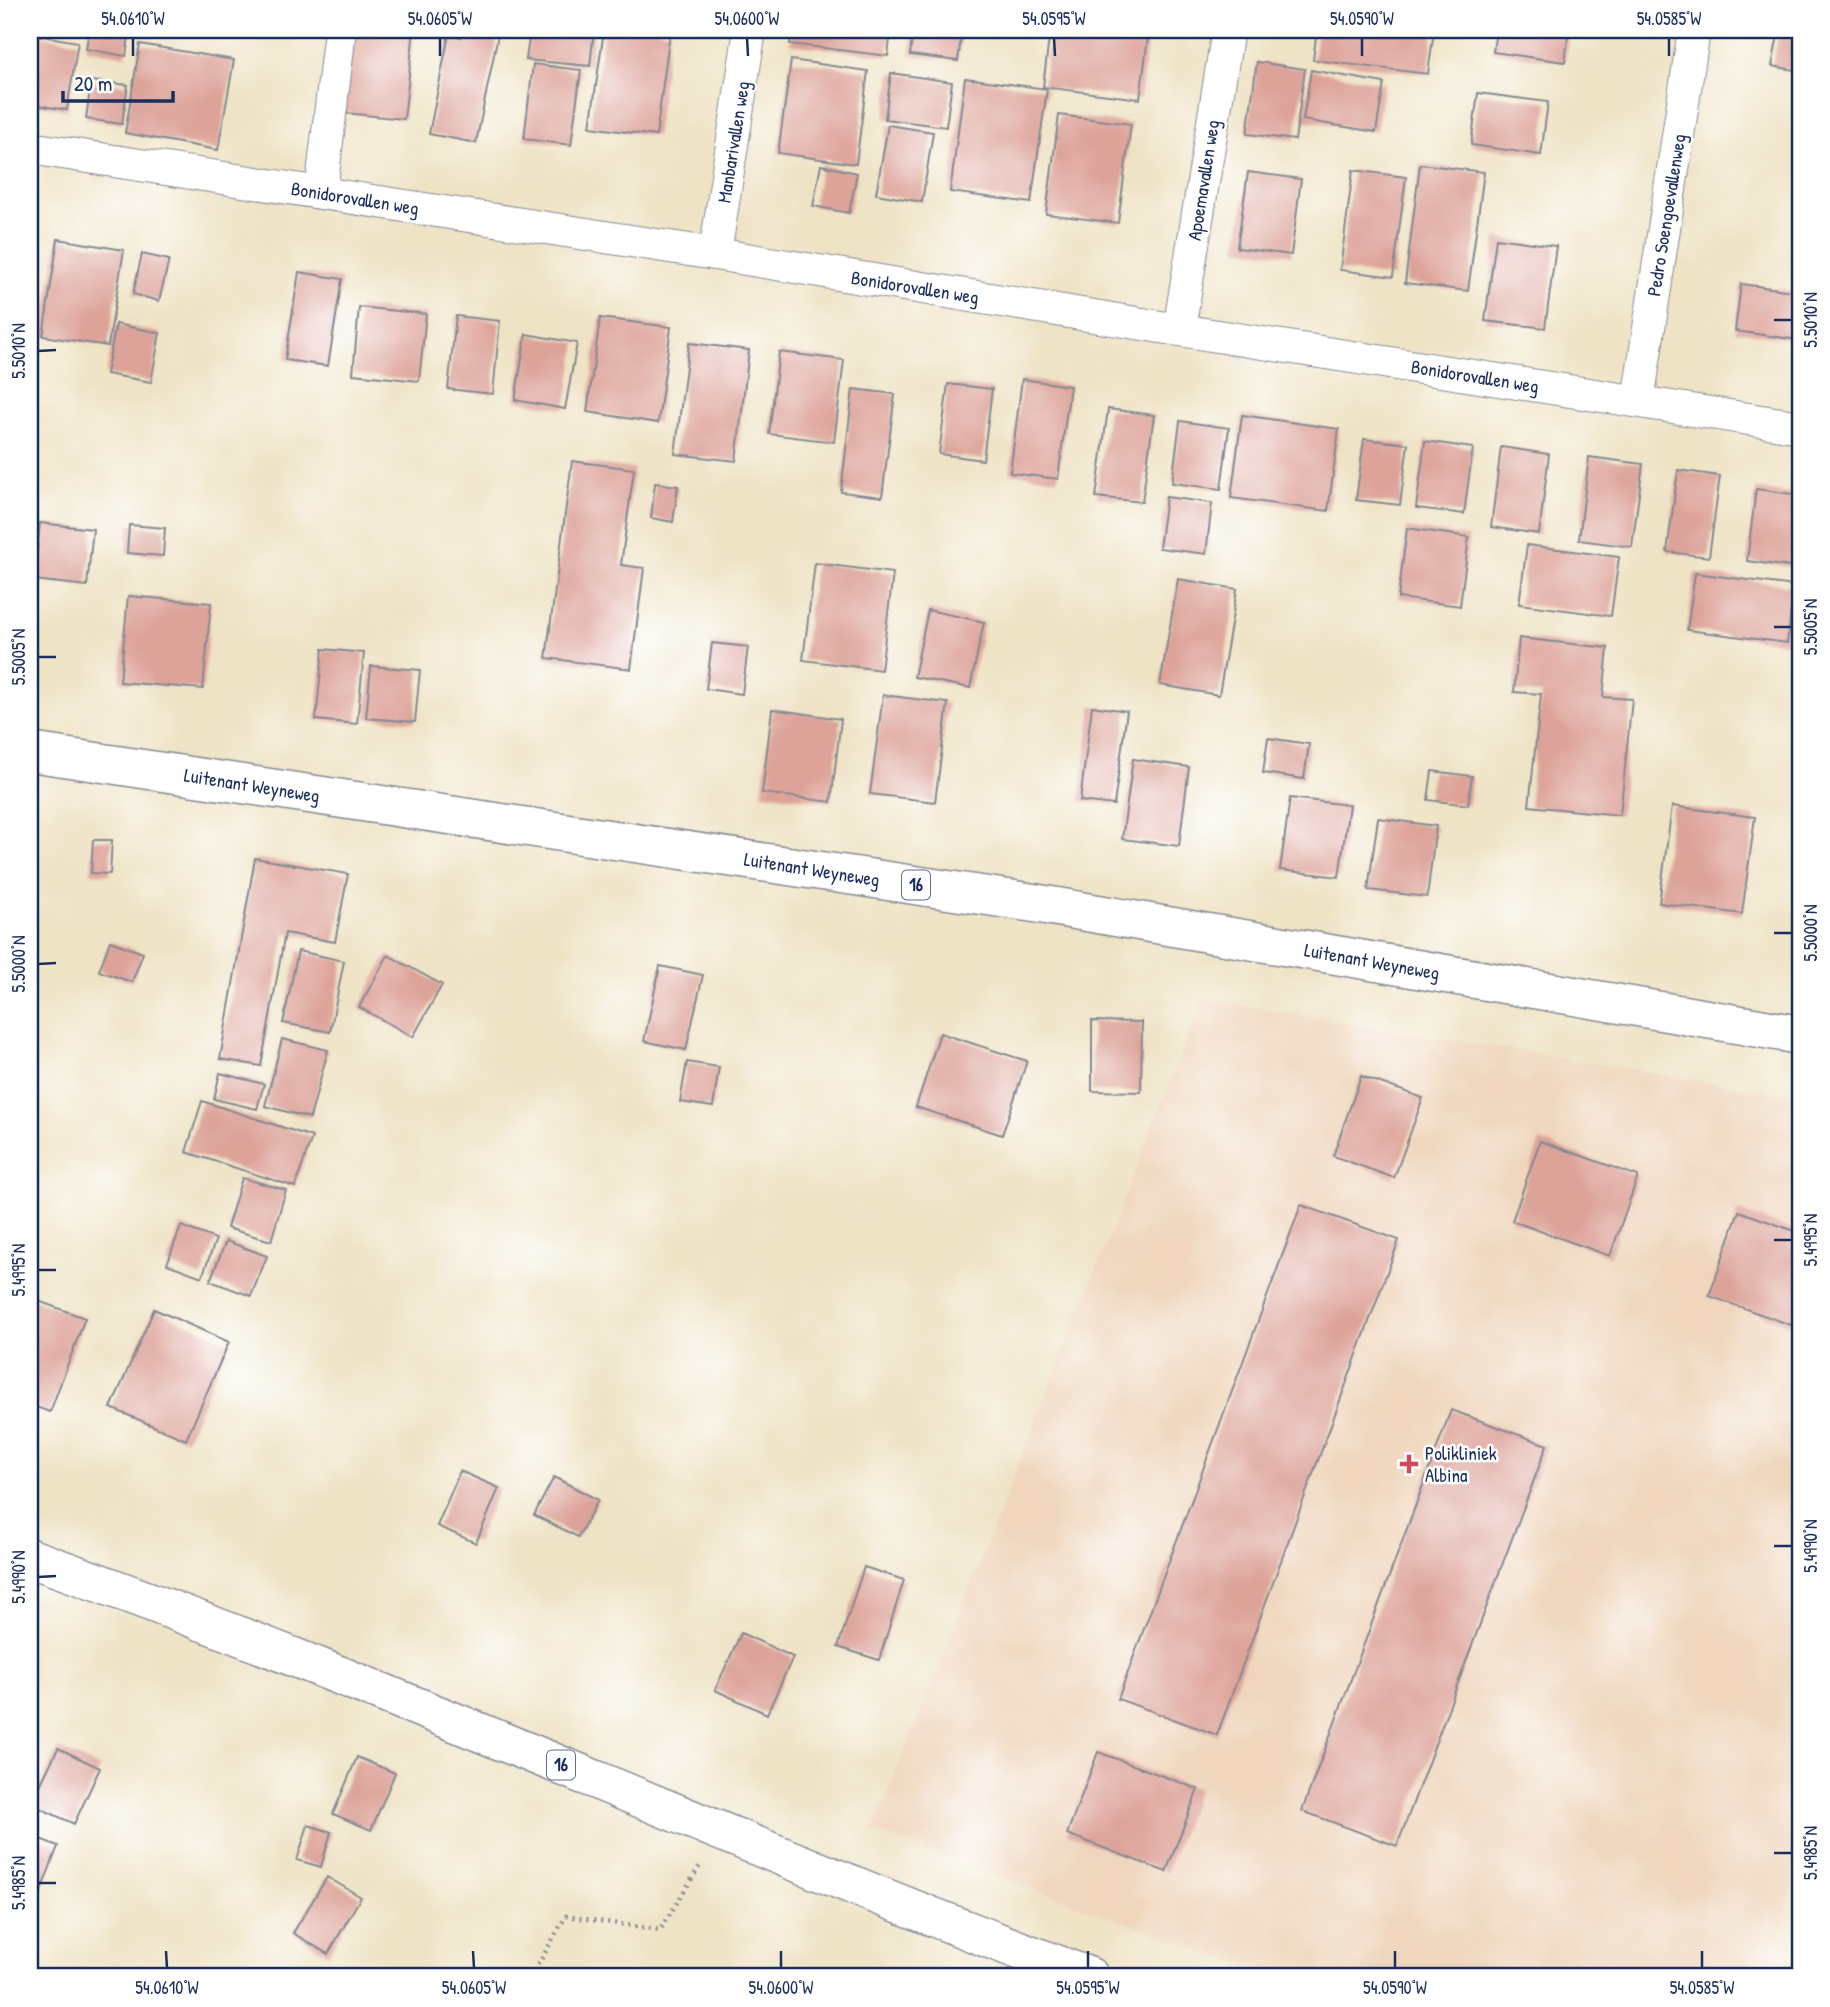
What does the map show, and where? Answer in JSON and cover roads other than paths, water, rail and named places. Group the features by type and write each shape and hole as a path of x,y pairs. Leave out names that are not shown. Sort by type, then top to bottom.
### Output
{"main road":[{"name":"Luitenant Weyneweg","path":"30,751 1034,903 1800,1035"},
{"name":"16","path":"30,1558 387,1693 908,1907 1090,1977"}],"street":[{"path":"321,192 340,30"},
{"name":"Manbarivallen weg","path":"715,254 750,30"},
{"name":"Apoemavallen weg","path":"1179,330 1228,30"},
{"name":"Pedro Soengoevallenweg","path":"1638,401 1694,30"},
{"name":"Bonidorovallen weg","path":"30,148 1800,427"}],"waterway":[{"path":"731,52 734,30"}],"place":[{"name":"Polikliniek Albina","path":"1409,1464"}]}
